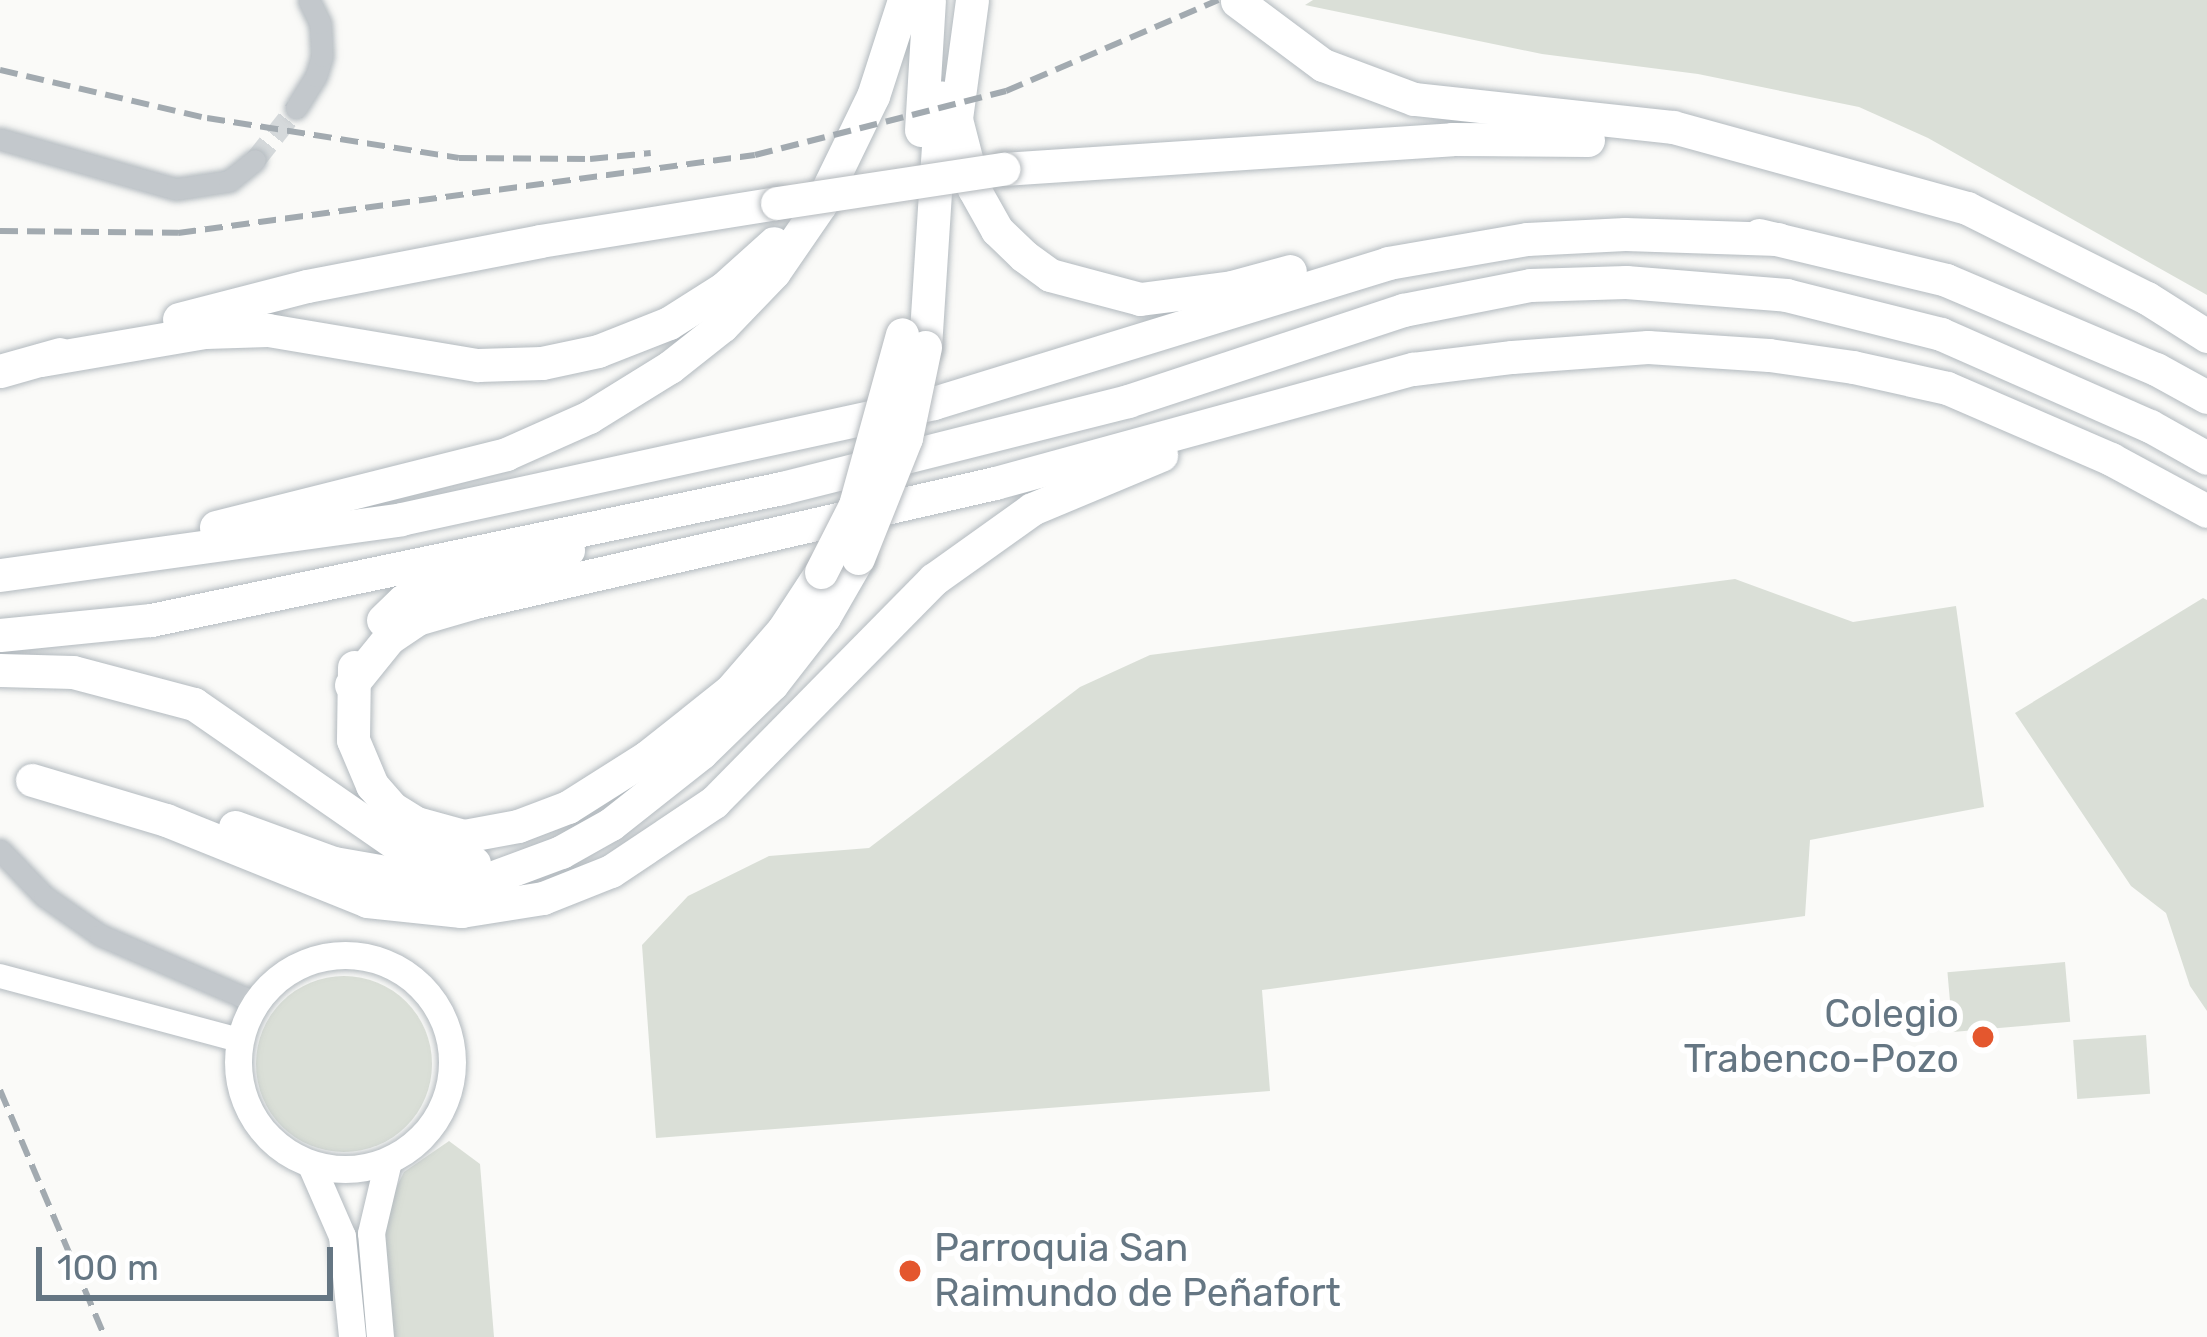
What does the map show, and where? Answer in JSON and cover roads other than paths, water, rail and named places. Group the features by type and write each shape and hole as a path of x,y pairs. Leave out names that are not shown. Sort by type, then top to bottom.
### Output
{"highway":[{"path":"41,359 206,332 268,329 478,365 542,363 598,351 669,323 724,288 775,243 795,215 826,164 892,0"},
{"path":"11,574 506,454 590,417 670,367 722,326 774,272 820,206 873,96 904,0"},
{"path":"16,779 101,785 170,803 334,863 442,882 491,878 561,852 611,824 669,777 772,684 824,617 858,558 906,438 928,0"},
{"path":"684,509 528,565 403,601 356,656 351,685 353,740 372,785 392,808 416,823 464,836 518,826 568,807 647,757 730,691 783,630 821,572 855,505 913,340 944,58 955,0"},
{"path":"972,0 956,119 974,189 997,230 1024,256 1050,275 1095,291 1140,299 1232,287 1467,226 1626,214 1778,239 1946,280 2156,369 2207,397"},
{"path":"1237,1 1323,65 1414,99 1673,128 1967,208 2147,298 2207,336"},
{"path":"0,371 307,286 778,202 1003,170 1452,139 1552,138 1757,152"},
{"path":"11,574 400,519 934,403 1388,263 1527,238 1625,234 1778,239"},
{"path":"0,635 151,620 684,509 1128,401 1403,310 1530,285 1626,282 1786,295 1941,334 2150,426 2207,458"},
{"path":"351,685 389,638 417,619 995,483 1413,369 1512,357 1648,347 1768,355 1947,388 2111,459 2207,511"},
{"path":"16,779 166,820 368,901 461,911 543,898 611,871 714,802 934,579 1032,509 1316,396"},
{"path":"2111,459 2207,524"},
{"path":"0,670 73,672 194,704 365,826 405,850 458,864 507,860 581,830 669,777"}],"main road":[{"path":"331,955 362,956 404,973 436,1005 452,1064 448,1094 428,1131 388,1161 350,1171 311,1165 283,1151 260,1130 244,1102 237,1071 239,1040 255,1001 275,979 302,963 331,955"},
{"path":"0,976 239,1040"},
{"path":"380,1337 371,1233 388,1161"},
{"path":"311,1165 342,1236 352,1337"}],"street":[{"path":"296,108 322,56 320,23 309,0"},
{"path":"0,140 189,190 229,181 255,160"},
{"path":"0,850 44,896 100,935 255,1001"}],"tunnel":[{"path":"255,160 296,108"}],"railway":[{"path":"0,231 178,233 755,155 1006,91 1218,0"},
{"path":"0,70 207,118 459,158 590,159 651,153"},
{"path":"0,1090 105,1337"}],"place":[{"name":"Colegio Trabenco-Pozo","path":"1983,1037"},
{"name":"Parroquia San Raimundo de Peñafort","path":"910,1271"}]}
